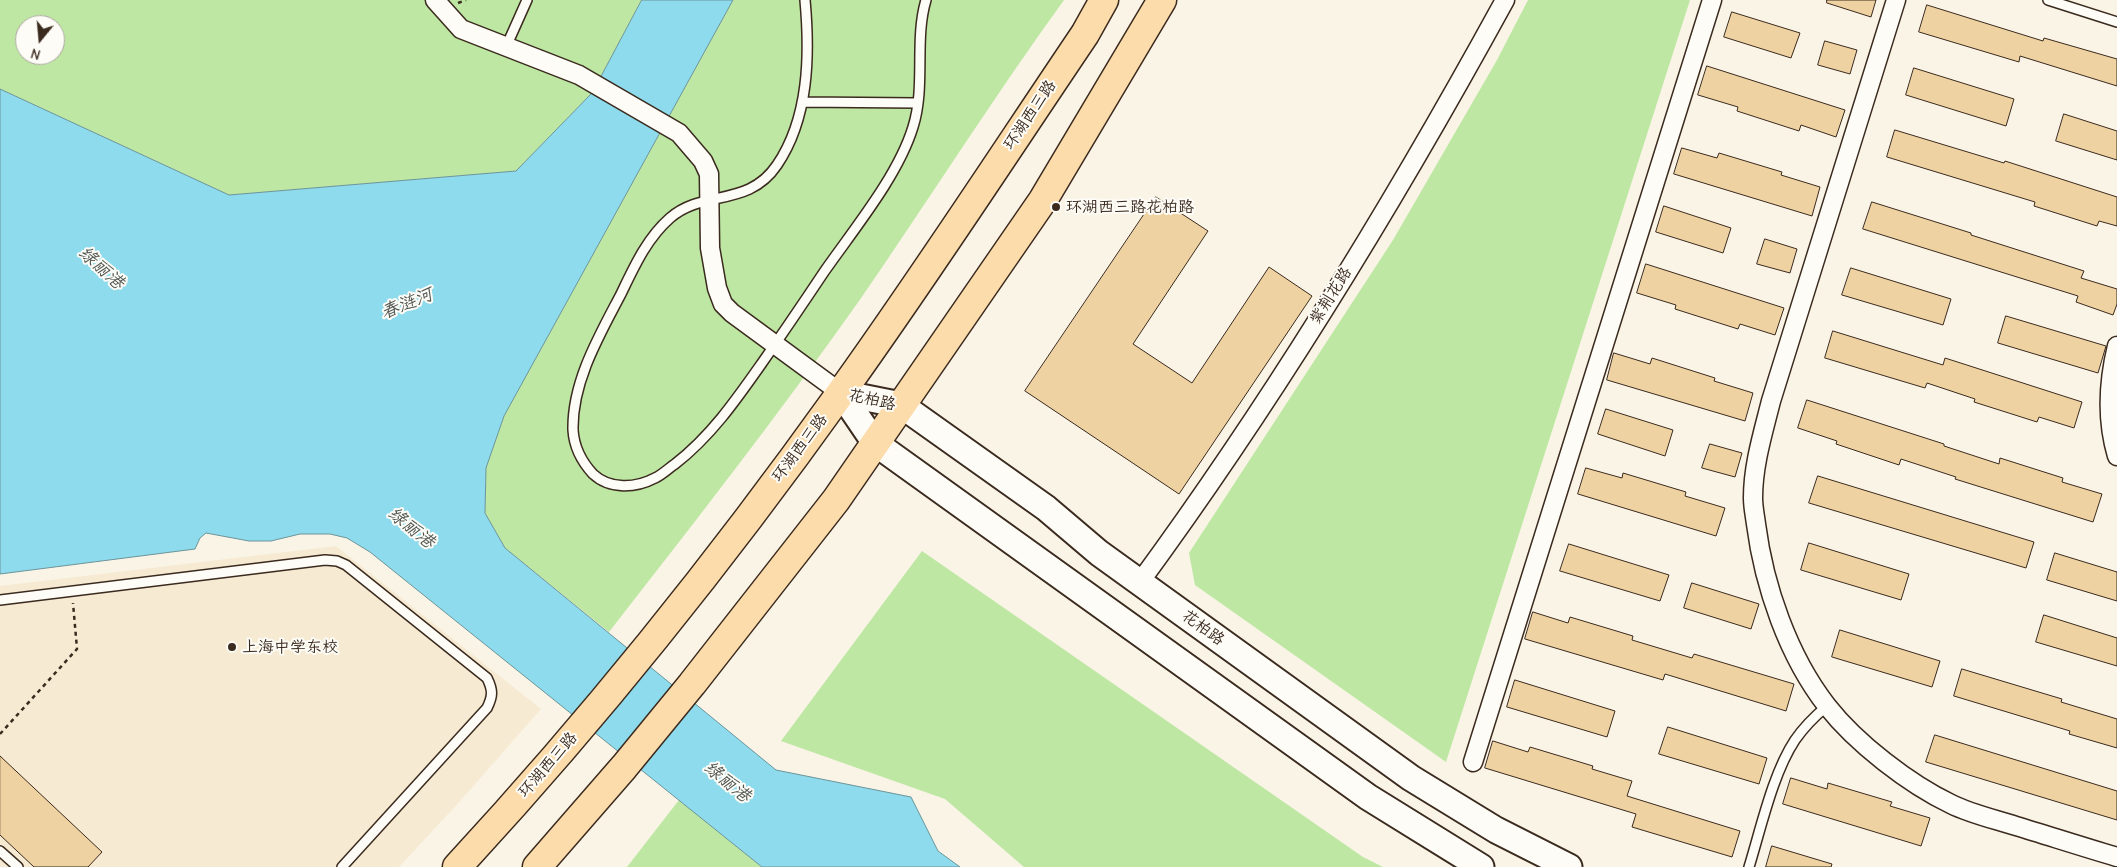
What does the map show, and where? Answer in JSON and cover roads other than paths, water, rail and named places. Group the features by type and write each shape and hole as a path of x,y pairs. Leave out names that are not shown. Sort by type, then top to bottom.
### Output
{"main road":[{"name":"环湖西三路","path":"457,867 580,728 647,648 841,393 1085,34 1104,0"},
{"path":"538,867 692,684 836,500 1043,200 1162,0"},
{"name":"花柏路","path":"841,393 901,405 1046,508 1099,553 1411,778 1496,830 1569,867"},
{"path":"841,393 875,444 1368,797 1481,867"}],"street":[{"path":"435,0 461,29 579,75 593,85 679,133 703,161 709,174 710,248 717,288 723,304 774,345 841,393"},
{"name":"紫荆花路","path":"1140,582 1171,540 1266,399 1360,251 1460,83 1505,0"},
{"path":"1473,762 1712,0"},
{"path":"1896,0 1771,401 1757,456 1753,499 1759,547 1771,597 1790,643 1827,706 1852,732 1891,766 1925,790 1953,805 2117,857"},
{"path":"2117,346 2111,369 2108,403 2117,456"}],"lane":[{"path":"506,47 527,0"},
{"path":"806,0 809,42 802,102 791,137 776,166 760,183 743,194 689,206 673,215 653,234 591,351 574,404 573,434 580,457 595,476 611,484 629,488 656,478 693,449 725,415 873,201 899,160 914,126 920,77 922,12 926,0"},
{"path":"2048,0 2117,22"},
{"path":"802,102 917,103"},
{"path":"0,600 326,560 337,561 353,571 487,678 492,688 492,699 487,708 342,867"},
{"path":"1749,867 1780,770 1795,740 1812,719 1827,706"},
{"path":"0,851 18,867"}],"water":[{"path":"642,0 733,0 504,416 486,468 485,513 505,548 776,770 911,797 938,851 960,867 762,867 370,552 347,538 330,534 300,534 271,541 249,541 206,533 200,538 195,549 0,574 0,89 229,195 516,171 592,93"}],"place":[{"name":"环湖西三路花柏路","path":"1056,207"},
{"name":"上海中学东校","path":"232,647"}],"water label":[{"name":"绿丽港","path":"101,268"},
{"name":"春涟河","path":"407,304"},
{"name":"绿丽港","path":"411,528"},
{"name":"绿丽港","path":"727,782"}]}
